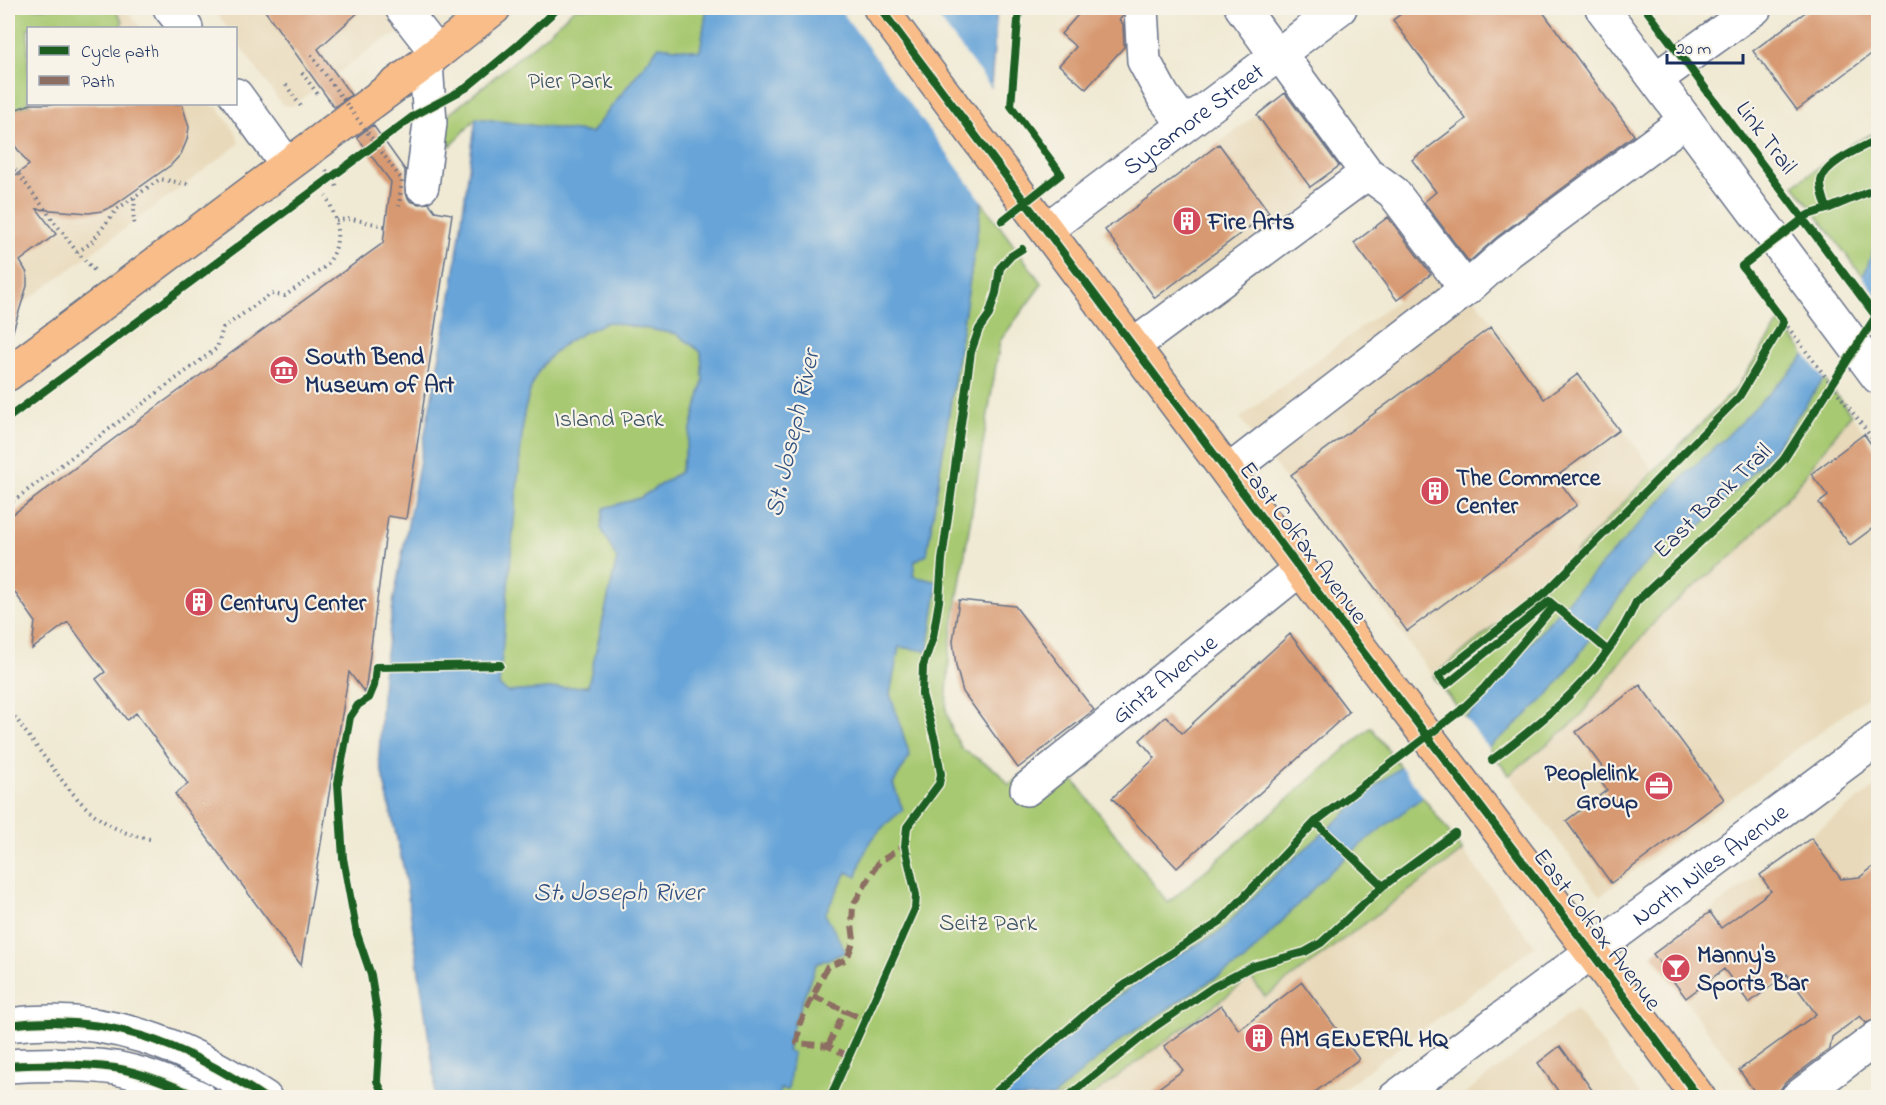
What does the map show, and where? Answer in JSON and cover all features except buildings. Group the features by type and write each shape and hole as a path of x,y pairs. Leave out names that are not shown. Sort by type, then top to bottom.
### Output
{"main road":[{"path":"8,374 432,58 494,8"},
{"name":"East Colfax Avenue","path":"880,8 1299,569 1592,953 1699,1098"}],"street":[{"path":"170,8 185,27"},
{"path":"402,8 432,58 430,123 410,196"},
{"path":"1141,8 1144,61 1163,96 1184,124"},
{"path":"1242,8 1367,173 1393,192 1466,289"},
{"name":"Sycamore Street","path":"1047,229 1340,8"},
{"path":"1602,8 1878,377"},
{"path":"1656,79 1755,8"},
{"path":"237,96 287,165"},
{"path":"1228,472 1466,289 1508,252 1686,120"},
{"path":"1133,346 1367,173"},
{"name":"Gintz Avenue","path":"1027,789 1299,569"},
{"name":"North Niles Avenue","path":"1395,1098 1878,739"},
{"path":"8,1025 57,1022 124,1030 180,1049 227,1072 265,1098"},
{"path":"1797,1098 1878,1037"},
{"path":"8,1066 44,1064 116,1068 172,1085 200,1098"}],"path":[{"path":"311,55 402,180 410,196"},
{"path":"302,73 319,96"},
{"path":"286,86 302,108"},
{"path":"368,149 387,135"},
{"path":"8,160 77,252 99,275"},
{"path":"322,165 338,188"},
{"path":"321,184 340,170"},
{"path":"77,252 91,243 117,210 160,179 187,184 189,187"},
{"path":"8,505 217,348 223,328 271,294 285,296 327,263 334,250 338,234 336,220 326,196"},
{"path":"134,198 136,227"},
{"path":"336,220 352,219 385,226"},
{"path":"1778,314 1878,446"},
{"path":"1778,334 1784,322"},
{"path":"1824,396 1836,378"},
{"path":"8,707 73,796 88,812 120,831 135,837 150,839"}],"shaded area":[{"path":"8,8 125,8 140,27 27,27 27,105 210,105 218,108 237,134 239,144 8,315"},
{"path":"213,8 440,8 400,34 381,41 292,106 282,105 237,41 237,27 227,27"},
{"path":"1297,84 1359,169 1164,316 1102,231"},
{"path":"1448,262 1545,393 1579,371 1654,471 1544,586 1433,676 1240,418"},
{"path":"1851,414 1878,451 1878,689 1600,896 1509,775 1578,719 1619,664 1664,611 1736,553 1793,491"},
{"path":"1878,785 1878,1027 1784,1097 1757,1097 1651,955"},
{"path":"1463,851 1535,946 1332,1097 1090,1098 1251,978 1266,997"},
{"path":"1576,1009 1642,1097 1459,1098"}],"green space":[{"path":"8,8 113,8 123,21 120,27 27,27 28,105 8,112"},
{"name":"Pier Park","path":"575,8 707,8 700,51 659,46 591,133 476,118 451,146 436,125 546,35"},
{"path":"1878,131 1878,297 1794,185 1850,145"},
{"name":"Seitz Park","path":"982,202 1042,284 1000,341 950,644 946,709 952,731 962,749 999,772 1009,785 1052,752 1168,903 1371,727 1463,851 1265,997 1251,978 1090,1097 779,1098 780,1089 787,1090 787,1051 793,1025 816,963 824,914 847,872 857,876 863,855 873,838 903,810 893,784 910,756 890,694 899,647 927,651 938,582 912,576 915,561 927,553"},
{"path":"1780,321 1851,414 1793,491 1736,553 1664,611 1619,664 1578,719 1509,775 1433,676 1544,586 1736,389"},
{"name":"Island Park","path":"608,322 677,334 701,352 703,382 680,472 640,498 604,508 602,528 617,559 588,686 508,692 498,686 524,413 529,394 546,360 564,344"}],"water":[{"name":"St. Joseph River","path":"707,8 997,8 982,202 927,554 915,561 913,576 938,582 928,651 899,647 890,694 910,756 893,784 903,810 873,839 863,855 857,877 847,872 825,914 846,952 816,964 793,1025 787,1051 793,1053 788,1090 780,1089 779,1098 434,1098 435,1080 404,870 379,759 383,675 394,598 452,291 476,118 591,133 659,46 700,51","holes":["608,322 677,334 701,352 703,382 680,472 640,498 604,508 601,528 617,559 588,686 508,692 499,686 524,413 533,382 546,360 564,344"]},
{"path":"1878,237 1878,303 1774,449 1710,517 1682,543 1675,535 1635,574 1549,694 1509,731 1364,842 1324,877 1244,961 1125,1037 1053,1097 997,1098 1089,1017 1171,959 1220,932 1271,879 1381,782 1471,713 1561,608 1687,473 1798,364 1865,272"}],"pier":[{"path":"839,8 931,8 993,90 985,205"},
{"path":"1860,273 1878,297 1878,308 1825,381 1803,352"},
{"path":"1463,715 1489,749 1425,799 1399,764"}],"marked path":[{"path":"849,1056 828,1046 797,1043 800,1023 827,967 847,959 854,940 853,905 879,862 905,846"},
{"path":"813,996 865,1020"},
{"path":"828,1046 845,1010"}],"cycle path":[{"path":"8,418 415,115 466,88 558,8"},
{"path":"880,8 1699,1098"},
{"path":"1002,221 1061,174 1011,106 1019,8"},
{"name":"Link Trail","path":"1645,8 1878,319"},
{"path":"1827,209 1821,184 1824,174 1845,156 1878,139"},
{"path":"1607,650 1549,601 1446,685 1439,676 1546,592 1739,397 1784,322 1742,266 1808,215 1878,188"},
{"path":"830,1098 915,909 916,895 905,846 907,827 939,784 941,774 935,740 922,694 923,666 933,637 939,601 942,560 971,352 979,329 989,315 996,293 1000,268 1011,256 1022,249"},
{"name":"East Bank Trail","path":"1492,760 1555,709 1574,690 1609,649 1624,627 1636,602 1760,486 1784,459 1878,313"},
{"path":"989,1098 1095,1006 1221,921 1315,822 1460,711 1483,689 1554,606"},
{"path":"385,1098 377,1081 380,1032 371,975 357,934 343,858 338,783 350,717 358,705 369,698 374,686 376,667 500,665"},
{"path":"1315,822 1383,886"},
{"path":"1066,1098 1156,1026 1213,987 1253,966 1305,952 1321,943 1383,886 1455,833"},
{"path":"8,1025 44,1022 78,1023 143,1036 205,1062 265,1098"},
{"path":"8,1066 62,1064 115,1068 158,1080 200,1098"}],"place":[{"name":"Fire Arts","path":"1187,221"},
{"name":"South Bend Museum of Art","path":"284,370"},
{"name":"The Commerce Center","path":"1435,491"},
{"name":"Century Center","path":"199,602"},
{"name":"Peoplelink Group","path":"1659,786"},
{"name":"Manny's Sports Bar","path":"1676,968"},
{"name":"AM GENERAL HQ","path":"1259,1038"}]}
